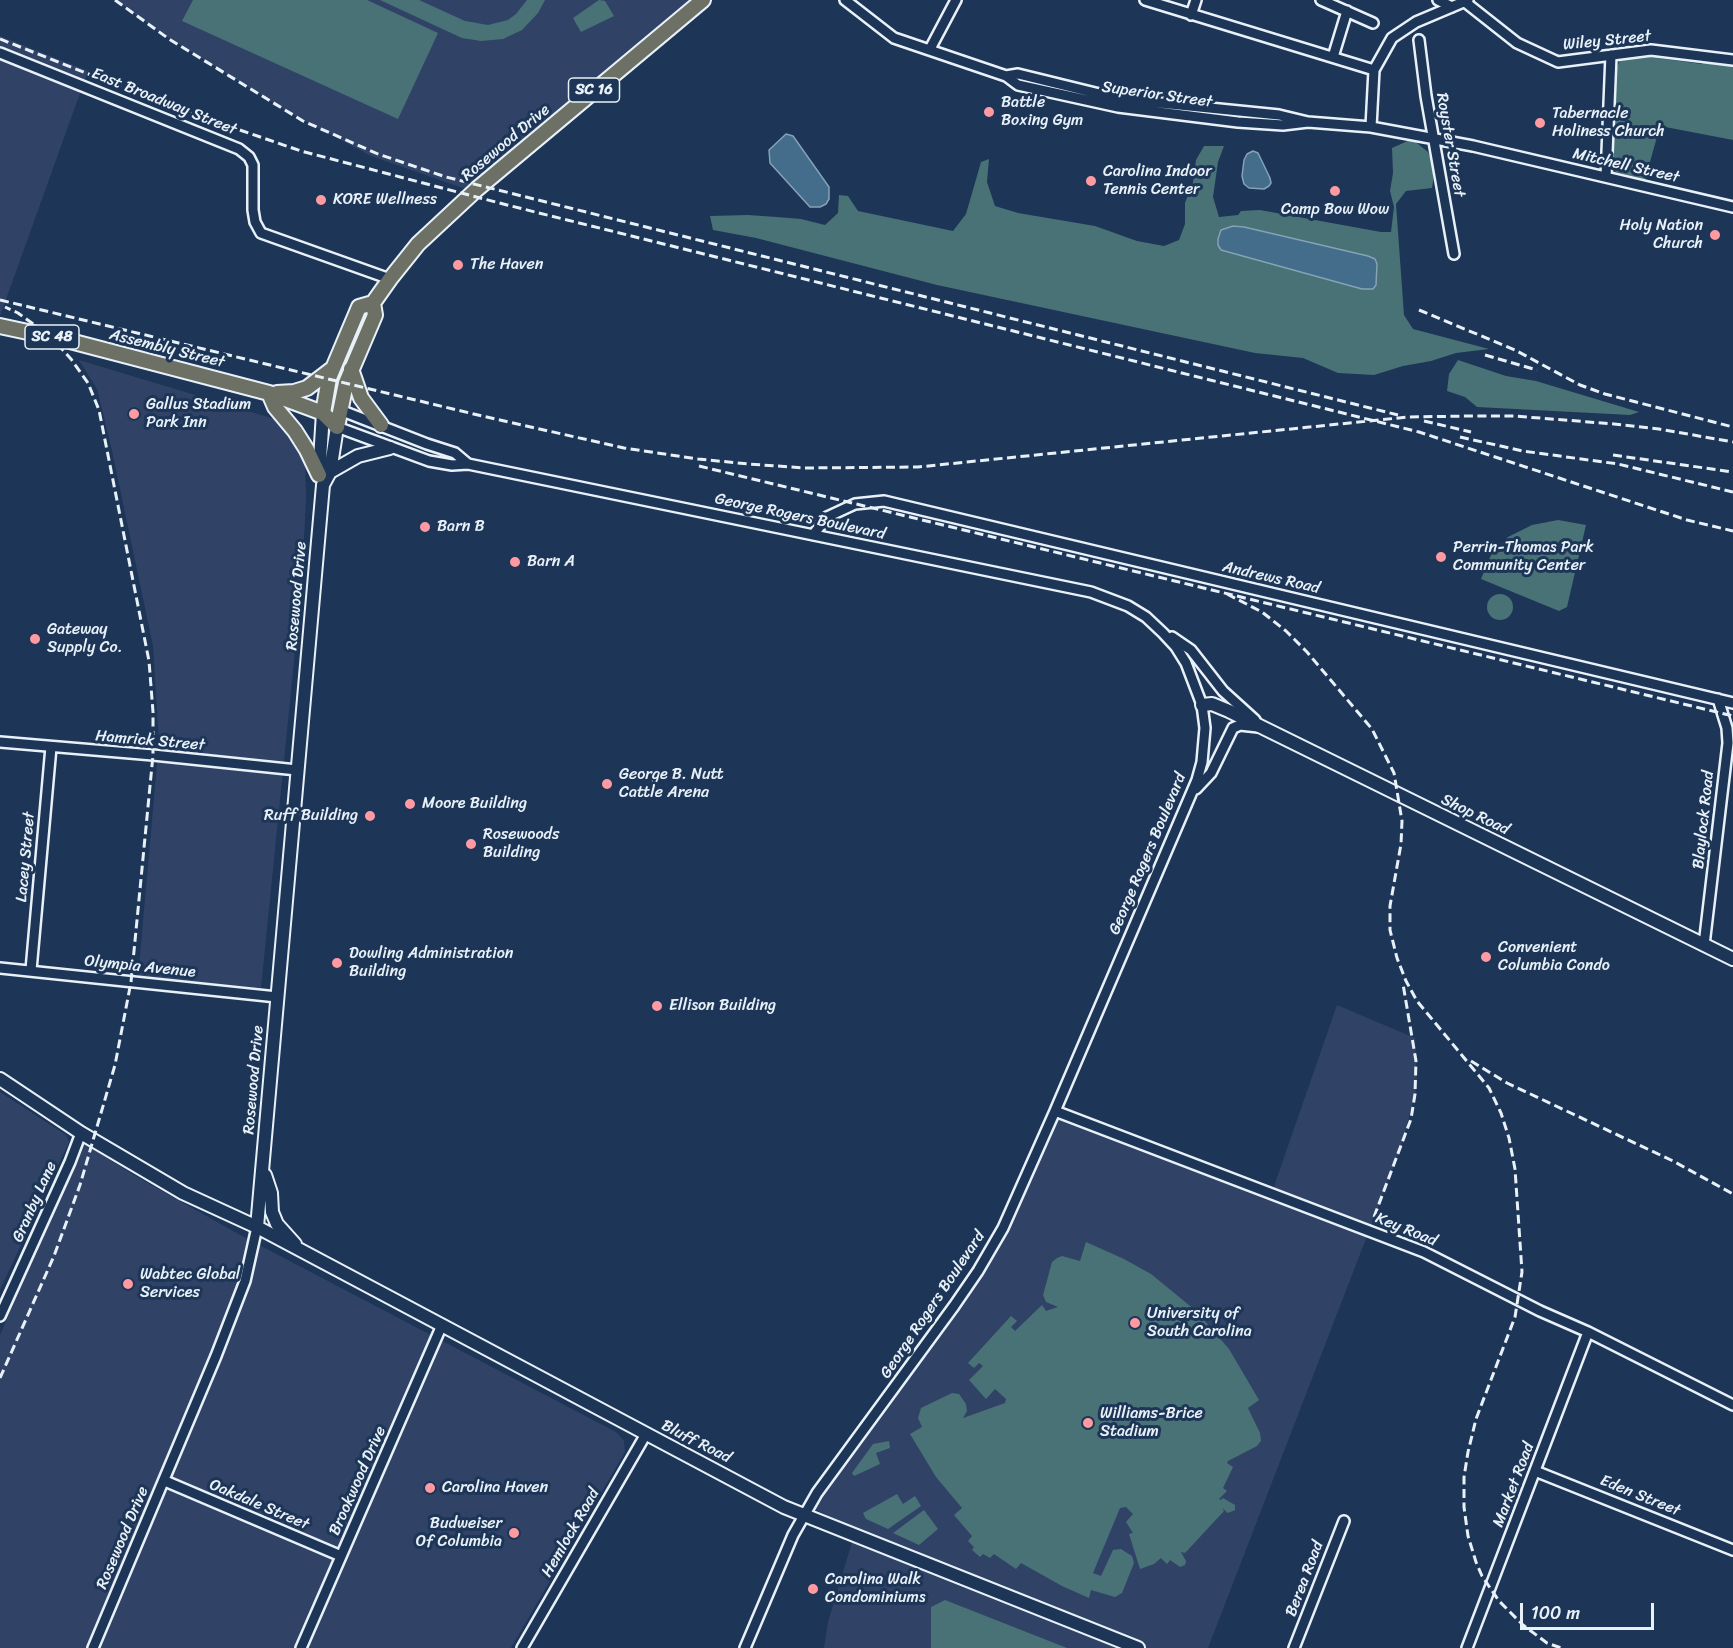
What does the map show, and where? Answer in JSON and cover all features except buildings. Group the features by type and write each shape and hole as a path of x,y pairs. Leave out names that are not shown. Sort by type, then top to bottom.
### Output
{"main road":[{"name":"Rosewood Drive","path":"257,1227 324,477 323,413 329,378 359,307 373,303 418,244 477,189 703,0"},
{"name":"Rosewood Drive","path":"324,477 346,382 375,315 373,303"},
{"name":"Assembly Street","path":"0,326 269,393 323,413 337,427"},
{"path":"333,368 307,388 294,392 269,393 275,407 295,431 324,477 358,456 390,447"},
{"path":"351,369 361,398 381,425"},
{"path":"323,413 340,410"},
{"name":"Shop Road","path":"1203,705 1212,704 1264,728 1733,959"},
{"name":"Bluff Road","path":"0,1079 81,1133 183,1194 257,1227 645,1434 804,1515 1138,1648"},
{"path":"262,1169 271,1193 272,1212 277,1224 305,1254"}],"street":[{"name":"Superior Street","path":"844,0 894,38 1006,76 1018,85 1118,107 1243,123 1283,125 1308,122 1371,127"},
{"path":"1145,0 1374,70"},
{"path":"1191,15 1196,0"},
{"path":"1321,0 1373,24"},
{"path":"1438,0 1452,7"},
{"path":"1371,127 1374,70 1392,38 1416,22 1467,1"},
{"name":"Wiley Street","path":"1467,1 1517,43 1558,62 1651,50 1733,60"},
{"path":"930,49 951,2"},
{"path":"1333,57 1347,11"},
{"name":"Royster Street","path":"1419,40 1426,96 1454,254"},
{"name":"East Broadway Street","path":"0,53 239,149 249,157 253,165 253,210 255,222 261,233 390,279"},
{"path":"1606,177 1611,55"},
{"name":"Mitchell Street","path":"1371,127 1434,138 1733,207"},
{"name":"George Rogers Boulevard","path":"340,410 455,453 468,464"},
{"name":"George Rogers Boulevard","path":"337,427 429,461 452,465 468,464 1091,592 1128,606 1153,624 1176,647 1186,663 1203,705 1205,728 1202,762 1192,793 1002,1228 978,1271 934,1335 817,1493 793,1535 745,1648"},
{"name":"Andrews Road","path":"813,535 827,517 855,504 884,501 1733,703"},
{"path":"1153,624 1191,650 1223,691 1264,728"},
{"name":"Blaylock Road","path":"1704,945 1728,743 1727,728 1718,699"},
{"path":"1192,793 1211,773 1233,728 1240,725 1264,728"},
{"name":"Hamrick Street","path":"0,742 297,770"},
{"name":"Lacey Street","path":"31,970 51,747"},
{"name":"Olympia Avenue","path":"0,968 278,997"},
{"name":"Key Road","path":"1055,1111 1424,1252 1733,1405"},
{"name":"Granby Lane","path":"0,1316 81,1133"},
{"name":"Rosewood Drive","path":"93,1648 165,1481 245,1281 257,1227"},
{"name":"Brookwood Drive","path":"301,1648 442,1325"},
{"name":"Market Road","path":"1467,1648 1588,1332"},
{"name":"Hemlock Road","path":"522,1648 645,1434"},
{"name":"Eden Street","path":"1535,1471 1733,1550"},
{"name":"Oakdale Street","path":"165,1481 341,1556"},
{"name":"Berea Road","path":"1294,1648 1344,1521"}],"shaded area":[{"path":"115,0 709,0 477,193 371,156 290,113 164,35"},
{"path":"0,36 88,71 0,316"},
{"path":"786,134 793,136 829,187 829,199 826,204 820,207 810,207 770,163 769,150"},
{"path":"1253,151 1258,153 1270,178 1271,183 1264,189 1249,188 1244,184 1242,176 1244,160 1247,154"},
{"path":"1233,226 1368,256 1375,259 1377,264 1376,285 1373,289 1362,289 1221,250 1218,239 1221,230"},
{"path":"79,360 278,420 294,434 305,457 306,498 302,582 261,988 138,978 159,742 153,646 97,389"},
{"name":"University of South Carolina","path":"1337,1005 1415,1038 1417,1086 1401,1148 1208,1648 824,1648 828,1622 856,1529 808,1506 963,1288 998,1233 1053,1110 1271,1195"},
{"path":"0,1092 66,1135 69,1142 0,1290"},
{"path":"83,1142 132,1174 242,1236 616,1432 624,1441 625,1452 511,1648 0,1648 0,1335"}],"green space":[{"path":"193,0 367,0 438,33 398,119 182,21"},
{"path":"380,0 419,0 465,21 488,25 508,20 527,0 545,0 538,13 522,30 503,39 481,41 462,38"},
{"path":"599,0 605,1 614,16 581,32 573,18"},
{"path":"1638,55 1655,55 1658,58 1702,64 1704,61 1733,65 1733,140 1660,126 1645,180 1613,171 1615,71 1620,60"},
{"path":"1412,139 1428,152 1435,169 1432,188 1406,191 1396,204 1404,315 1413,329 1489,349 1456,353 1374,375 1338,373 1303,358 1255,353 937,285 756,238 713,230 710,216 777,217 801,219 825,225 838,213 839,195 848,196 858,211 953,231 966,214 981,162 989,159 987,182 995,206 1018,213 1095,226 1137,241 1164,246 1179,240 1185,224 1185,203 1193,182 1196,160 1204,146 1224,146 1218,162 1213,197 1219,217 1238,215 1241,211 1260,210 1391,232 1394,207 1390,191 1393,173 1392,148"},
{"path":"1458,360 1506,376 1536,381 1639,412 1630,415 1477,407 1465,397 1447,391 1449,374"},
{"path":"1558,520 1586,525 1567,607 1559,611 1481,579 1491,555 1508,537 1532,525"},
{"path":"1500,594 1509,598 1513,607 1509,616 1500,620 1491,616 1487,607 1491,598"},
{"name":"Williams-Brice Stadium","path":"1086,1242 1151,1274 1195,1310 1229,1349 1259,1400 1248,1408 1260,1433 1261,1441 1257,1446 1228,1461 1227,1463 1233,1467 1223,1488 1227,1491 1219,1499 1223,1498 1235,1505 1235,1510 1228,1513 1222,1508 1224,1511 1185,1553 1181,1552 1186,1561 1185,1565 1180,1567 1170,1560 1167,1564 1161,1558 1154,1564 1140,1569 1129,1534 1133,1533 1126,1522 1133,1514 1126,1507 1120,1508 1093,1573 1101,1576 1113,1550 1121,1549 1132,1556 1134,1563 1122,1593 1115,1597 1091,1590 1089,1598 1021,1563 1016,1569 994,1554 990,1558 983,1554 980,1557 972,1550 974,1547 968,1541 972,1536 954,1515 962,1508 936,1477 910,1434 922,1427 918,1418 921,1408 952,1393 959,1394 966,1404 967,1411 963,1418 1005,1403 1006,1399 995,1389 986,1399 969,1380 983,1366 979,1363 974,1368 968,1363 1011,1316 1017,1321 1011,1327 1015,1331 1042,1305 1046,1311 1058,1307 1046,1302 1043,1295 1052,1262 1062,1256 1080,1261"},
{"path":"889,1441 890,1448 876,1453 880,1464 854,1476 852,1473 873,1444"},
{"path":"897,1494 903,1504 915,1496 921,1506 888,1529 866,1519 863,1513"},
{"path":"924,1510 938,1529 919,1545 893,1533"},
{"path":"945,1600 1067,1648 931,1648 931,1607"}],"railway":[{"path":"115,0 169,39 303,121 378,154 446,177 1398,415"},
{"path":"0,39 167,105 301,151 507,205 1419,432 1687,520 1733,531"},
{"path":"0,300 624,448 749,464 804,468 918,467 1408,417 1514,416 1659,429 1733,442"},
{"path":"0,1378 54,1256 80,1185 115,1065 131,982 153,755 153,712 149,661 99,410 88,383 51,337 18,313 5,307"},
{"path":"1419,310 1515,350 1580,385 1605,394 1733,427"},
{"path":"1485,355 1537,370"},
{"path":"1424,421 1471,432"},
{"path":"1460,437 1523,451 1618,464 1733,492"},
{"path":"1613,455 1733,472"},
{"path":"699,466 1733,716"},
{"path":"1227,594 1262,612 1307,652 1372,729 1394,773 1402,821 1401,844 1390,906 1390,930 1397,958 1417,1001 1489,1088 1501,1113 1515,1169 1522,1272 1515,1317 1476,1419 1468,1452 1464,1477 1464,1507 1468,1536 1482,1576 1499,1601 1523,1625 1547,1643 1561,1648"},
{"path":"1374,1217 1411,1119 1415,1094 1416,1061 1403,984"},
{"path":"1471,1061 1507,1083 1673,1161 1733,1194"}],"place":[{"name":"Battle Boxing Gym","path":"989,112"},
{"name":"Tabernacle Holiness Church","path":"1540,123"},
{"name":"Carolina Indoor Tennis Center","path":"1091,181"},
{"name":"Camp Bow Wow","path":"1335,191"},
{"name":"KORE Wellness","path":"321,200"},
{"name":"Holy Nation Church","path":"1715,235"},
{"name":"The Haven","path":"458,265"},
{"name":"Gallus Stadium Park Inn","path":"134,414"},
{"name":"Barn B","path":"425,527"},
{"name":"Perrin-Thomas Park Community Center","path":"1441,557"},
{"name":"Barn A","path":"515,562"},
{"name":"Gateway Supply Co.","path":"35,639"},
{"name":"George B. Nutt Cattle Arena","path":"607,784"},
{"name":"Moore Building","path":"410,804"},
{"name":"Ruff Building","path":"370,816"},
{"name":"Rosewoods Building","path":"471,844"},
{"name":"Convenient Columbia Condo","path":"1486,957"},
{"name":"Dowling Administration Building","path":"337,963"},
{"name":"Ellison Building","path":"657,1006"},
{"name":"Wabtec Global Services","path":"128,1284"},
{"name":"University of South Carolina","path":"1135,1323"},
{"name":"Williams-Brice Stadium","path":"1088,1423"},
{"name":"Carolina Haven","path":"430,1488"},
{"name":"Budweiser Of Columbia","path":"514,1533"},
{"name":"Carolina Walk Condominiums","path":"813,1589"}]}
